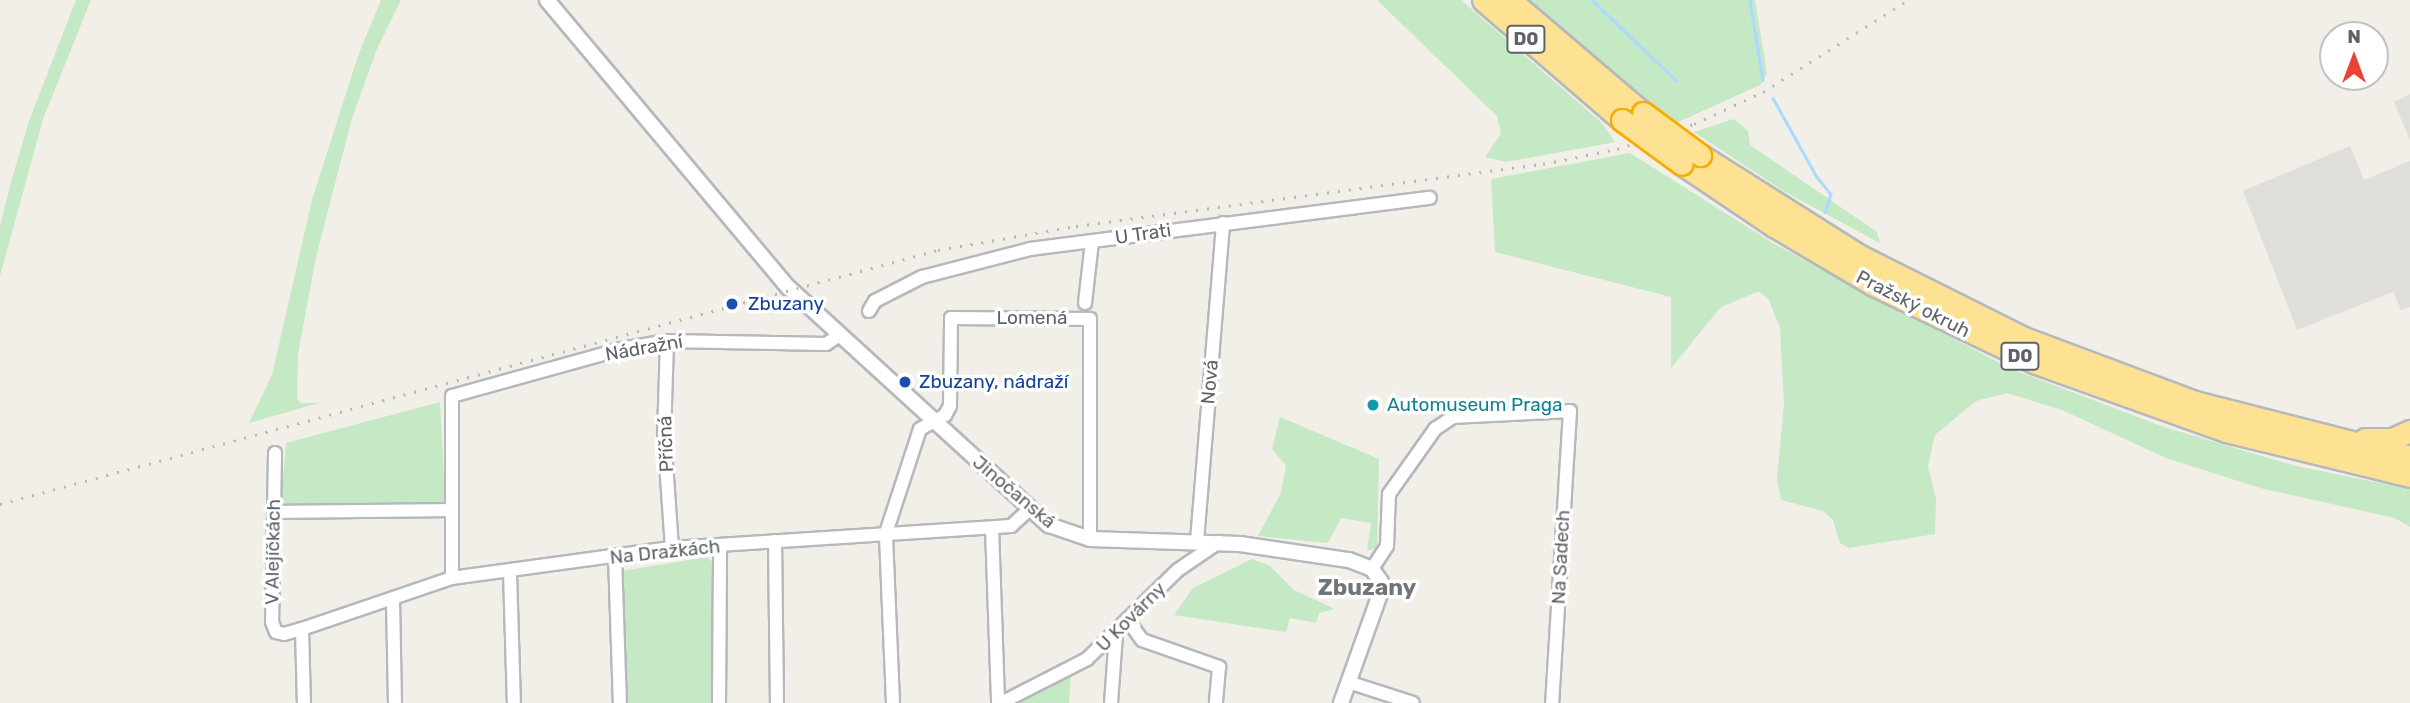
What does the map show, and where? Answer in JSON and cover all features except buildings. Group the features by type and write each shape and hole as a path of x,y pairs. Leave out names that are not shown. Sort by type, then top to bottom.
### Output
{"highway":[{"name":"Pražský okruh","path":"1483,0 1774,226 1872,284 2036,363 2208,425 2410,476"},
{"name":"Pražský okruh","path":"1510,0 1632,116"},
{"name":"Pražský okruh","path":"1691,159 1836,242 2000,327 2170,394 2316,436 2410,457"},
{"path":"2316,436 2381,440 2410,431"}],"street":[{"name":"Jinočanská","path":"547,0 770,265 838,336 1030,509 1057,530 1090,539 1219,542 1349,560 1372,569"},
{"name":"U Trati","path":"869,311 874,301 956,265 1223,223 1430,198"},
{"name":"Nová","path":"1197,541 1223,223"},
{"path":"1085,303 1092,242"},
{"name":"Lomená","path":"932,421 944,415 950,405 951,318 1090,318 1090,539"},
{"name":"Nádražní","path":"451,510 452,396 621,349 667,341 827,344 838,336"},
{"name":"Příčná","path":"667,341 664,434 672,548"},
{"name":"Na Sadech","path":"1372,569 1387,547 1389,495 1435,429 1453,416 1570,411 1552,703"},
{"path":"893,703 886,533 920,429 932,421"},
{"name":"V Alejíčkách","path":"275,453 272,622 276,632 284,634 302,629"},
{"name":"Na Dražkách","path":"302,629 452,578 672,548 1011,526 1030,509"},
{"path":"274,512 451,510 452,578"},
{"path":"992,528 1000,703"},
{"path":"775,541 776,703"},
{"name":"U Kovárny","path":"1000,703 1063,675 1116,635 1178,570 1219,542"},
{"path":"719,703 720,545"},
{"path":"615,556 620,703"},
{"path":"1341,703 1380,594 1381,582 1372,569"},
{"path":"510,572 514,703"},
{"path":"393,600 395,703"},
{"path":"1129,622 1142,640 1219,667 1216,703"},
{"path":"302,629 304,703"},
{"path":"1111,703 1116,635"},
{"path":"1348,682 1413,703"}],"shaded area":[{"path":"2410,94 2410,140 2394,102"},
{"path":"2350,146 2364,180 2410,161 2410,307 2401,310 2393,292 2297,330 2243,191"}],"green space":[{"path":"76,0 91,0 43,119 0,276 0,226 11,182 29,121"},
{"path":"381,0 401,0 377,49 352,118 316,257 298,354 297,398 301,403 319,403 249,423 272,375 312,200 358,56"},
{"path":"1377,0 1461,0 1602,123 1615,142 1506,162 1485,157 1501,134 1497,116"},
{"path":"1520,0 1755,0 1767,74 1760,85 1676,123 1540,22"},
{"path":"1734,119 1748,131 1750,145 1877,232 1880,243 1785,192 1694,132"},
{"path":"1630,153 1776,245 2009,368 2164,427 2296,466 2410,489 2410,527 2395,518 2260,488 2166,458 2062,410 2007,393 1976,401 1935,435 1928,466 1936,499 1935,534 1849,548 1840,543 1833,520 1823,511 1781,500 1777,479 1784,404 1780,328 1769,300 1759,291 1721,307 1671,368 1671,297 1495,252 1491,179"},
{"path":"440,402 445,499 441,504 287,506 281,501 286,443"},
{"path":"1280,417 1379,459 1377,548 1367,551 1371,523 1341,518 1328,543 1258,536 1281,493 1286,466 1272,449"},
{"path":"707,557 712,561 712,703 626,703 622,571"},
{"path":"1252,559 1270,566 1294,590 1335,609 1319,613 1316,623 1290,618 1286,632 1174,615 1193,588"},
{"path":"1071,677 1069,703 1012,703 1042,690"}],"waterway":[{"path":"1592,0 1677,81"},
{"path":"1750,0 1763,80"},
{"path":"1773,98 1817,177 1831,194 1825,212"}],"railway":[{"path":"0,504 938,250 1076,226 1543,164 1617,149 1694,124 1763,92 1908,0"}],"place":[{"name":"Zbuzany","path":"732,304"},
{"name":"Zbuzany, nádraží","path":"905,382"},
{"name":"Automuseum Praga","path":"1373,405"}],"district":[{"name":"Zbuzany","path":"1367,587"}]}
